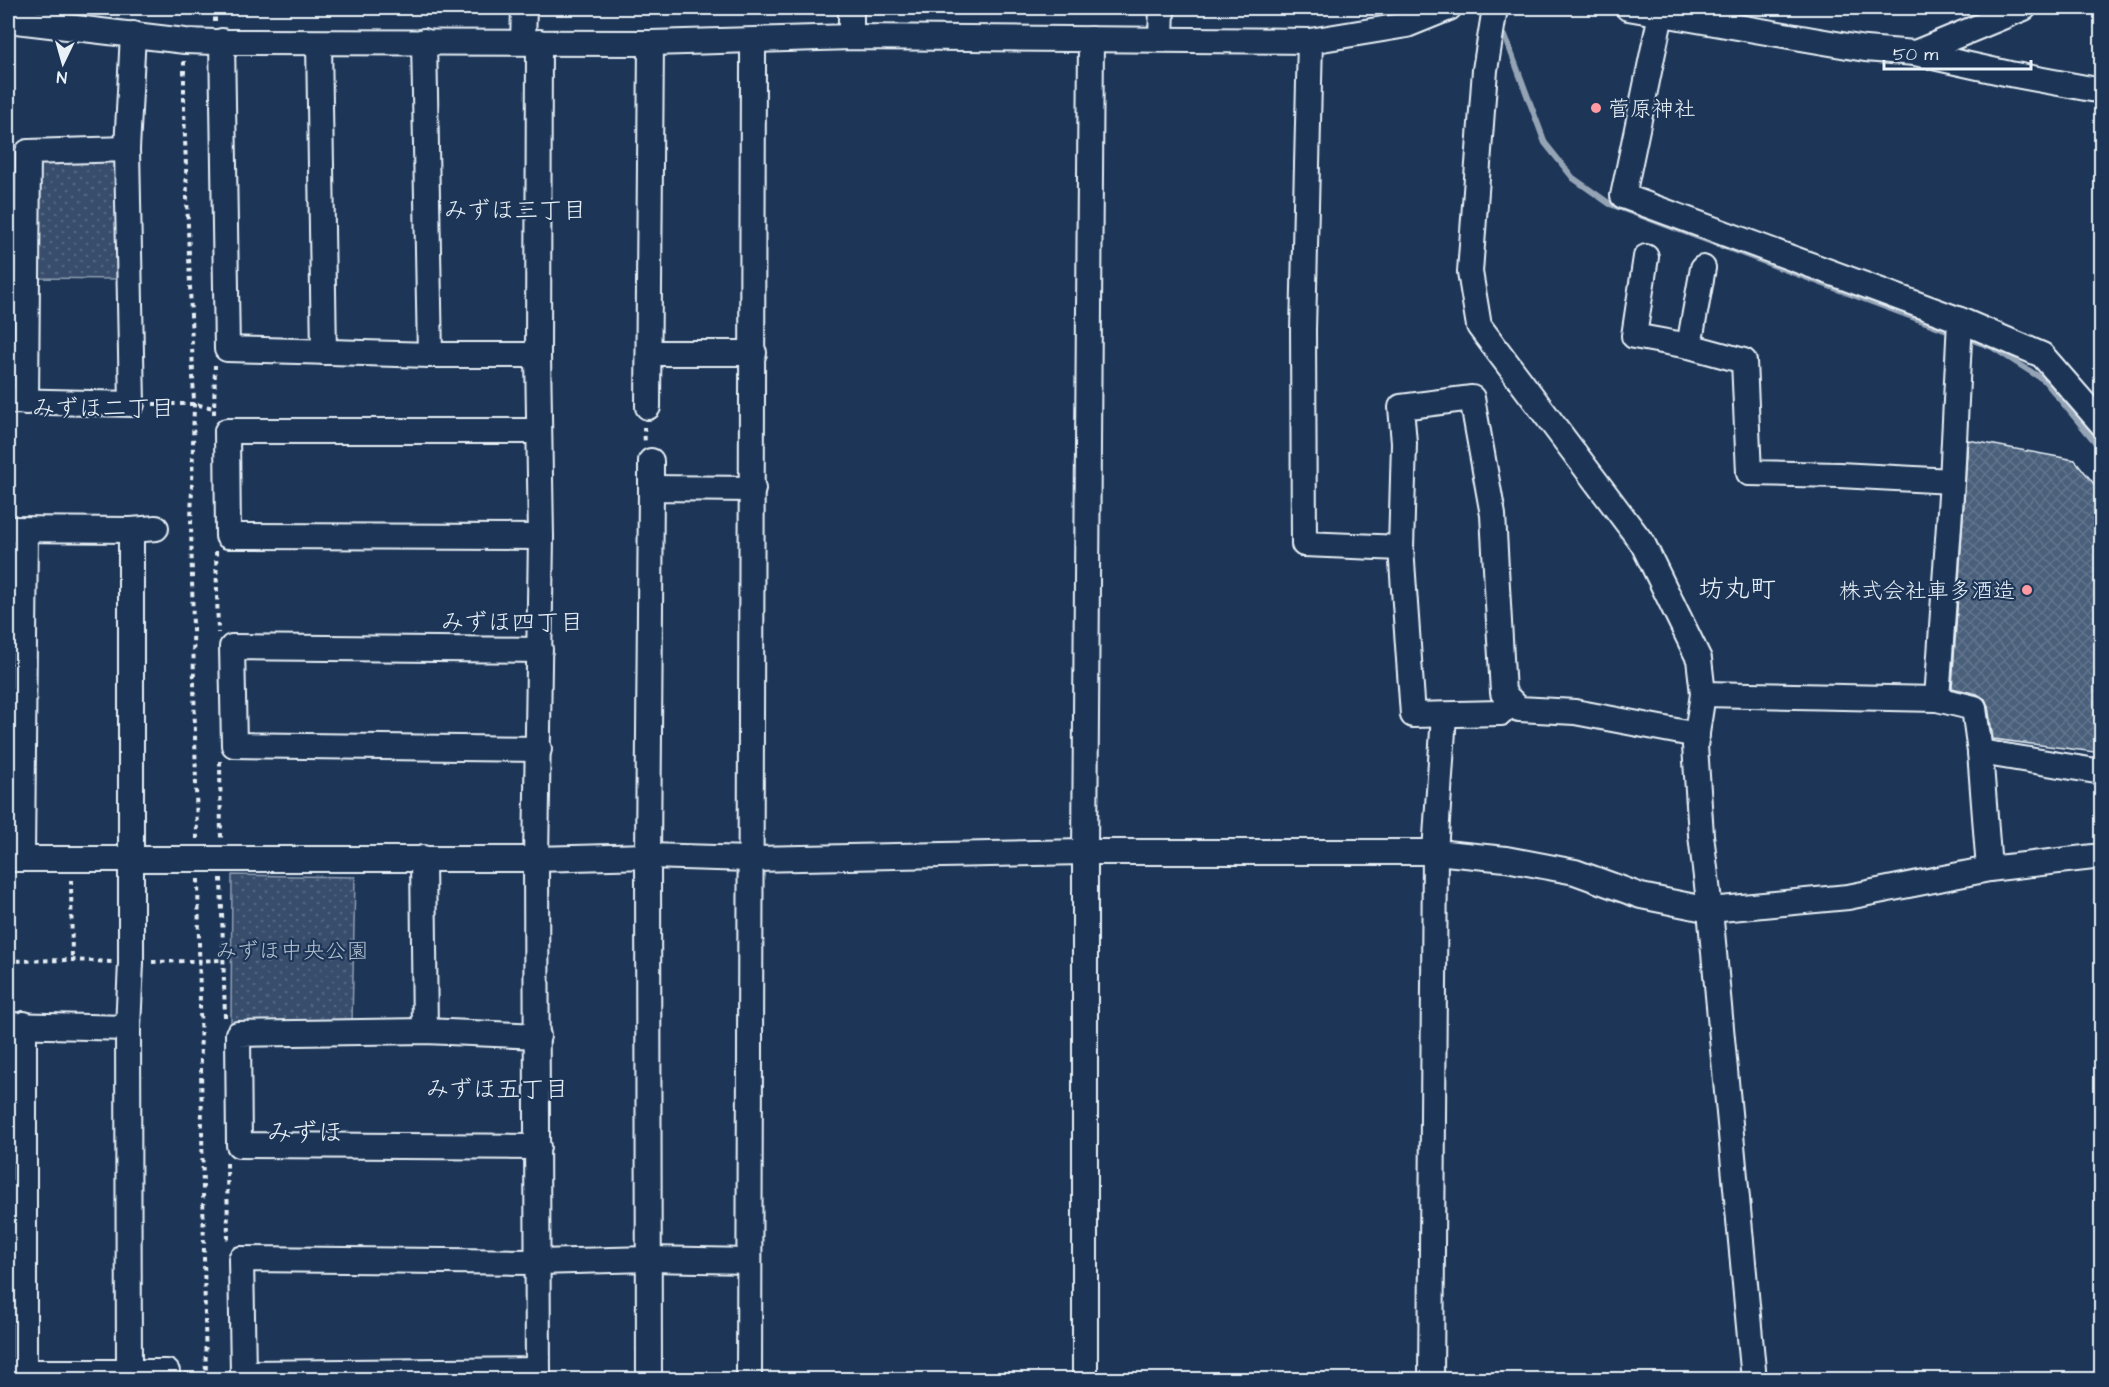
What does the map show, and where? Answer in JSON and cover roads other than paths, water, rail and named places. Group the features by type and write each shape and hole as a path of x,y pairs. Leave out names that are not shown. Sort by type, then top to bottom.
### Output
{"street":[{"path":"524,8 531,42 541,537 536,859 538,1147 538,1262 538,1375 243,1373 241,1259 538,1262 649,1259 749,1261"},
{"path":"851,8 851,37"},
{"path":"1161,38 1162,8"},
{"path":"8,20 185,41 651,43 851,37 1310,41 1407,25 1449,8"},
{"path":"1495,8 1485,70 1470,272 1479,326 1643,544 1699,659 1703,694 1695,746 1701,835 1754,1380"},
{"path":"1628,8 1865,49 1915,53 2102,91"},
{"path":"1915,53 1981,16 2025,8"},
{"path":"1660,14 1623,196 1959,330 2042,356 2102,424"},
{"path":"127,149 28,152 16,402 132,404 127,149 133,34"},
{"path":"1085,1380 1085,852 1091,39"},
{"path":"222,41 227,349 430,355 538,355"},
{"path":"424,41 430,355"},
{"path":"749,1380 754,353 753,41"},
{"path":"1310,41 1304,330 1304,544 1401,548"},
{"path":"319,43 324,352"},
{"path":"648,407 651,43"},
{"path":"1646,257 1634,336 1689,346 1744,361 1749,473 1952,481"},
{"path":"1689,346 1703,268"},
{"path":"1937,699 1952,481 1959,330"},
{"path":"649,353 754,353"},
{"path":"1512,702 1501,714 1413,715 1401,548 1404,443 1401,407 1472,398 1493,515 1503,693 1512,702 1519,709 1575,712 1697,735"},
{"path":"538,431 226,431 228,536 541,537"},
{"path":"649,1380 648,856 651,461"},
{"path":"651,488 753,489"},
{"path":"156,528 131,530 16,529 15,858 536,859 648,856 750,859 1085,852 1435,852 1506,859 1575,872 1641,896 1710,910 1848,897 1989,869 2102,856"},
{"path":"129,1370 131,530"},
{"path":"539,749 234,745 232,647 540,650"},
{"path":"1703,694 1937,699 1974,708 1980,752 1989,869"},
{"path":"1431,1380 1435,852 1444,715"},
{"path":"1980,752 2102,772"},
{"path":"423,858 425,1031"},
{"path":"129,1028 16,1024 16,1372 129,1370 166,1372"},
{"path":"537,1036 425,1031 238,1034 239,1145 538,1147"}],"waterway":[{"path":"1505,36 1545,143 1573,178 1610,204 1955,333"},
{"path":"1964,337 1992,347 2044,380 2102,450"}],"place":[{"name":"菅原神社","path":"1596,108"},
{"name":"株式会社車多酒造","path":"2027,590"}],"district":[{"name":"みずほ三丁目","path":"515,210"},
{"name":"みずほ二丁目","path":"103,408"},
{"name":"坊丸町","path":"1737,588"},
{"name":"みずほ四丁目","path":"512,622"},
{"name":"みずほ五丁目","path":"497,1089"},
{"name":"みずほ","path":"305,1132"}],"park label":[{"name":"みずほ中央公園","path":"292,950"}]}
